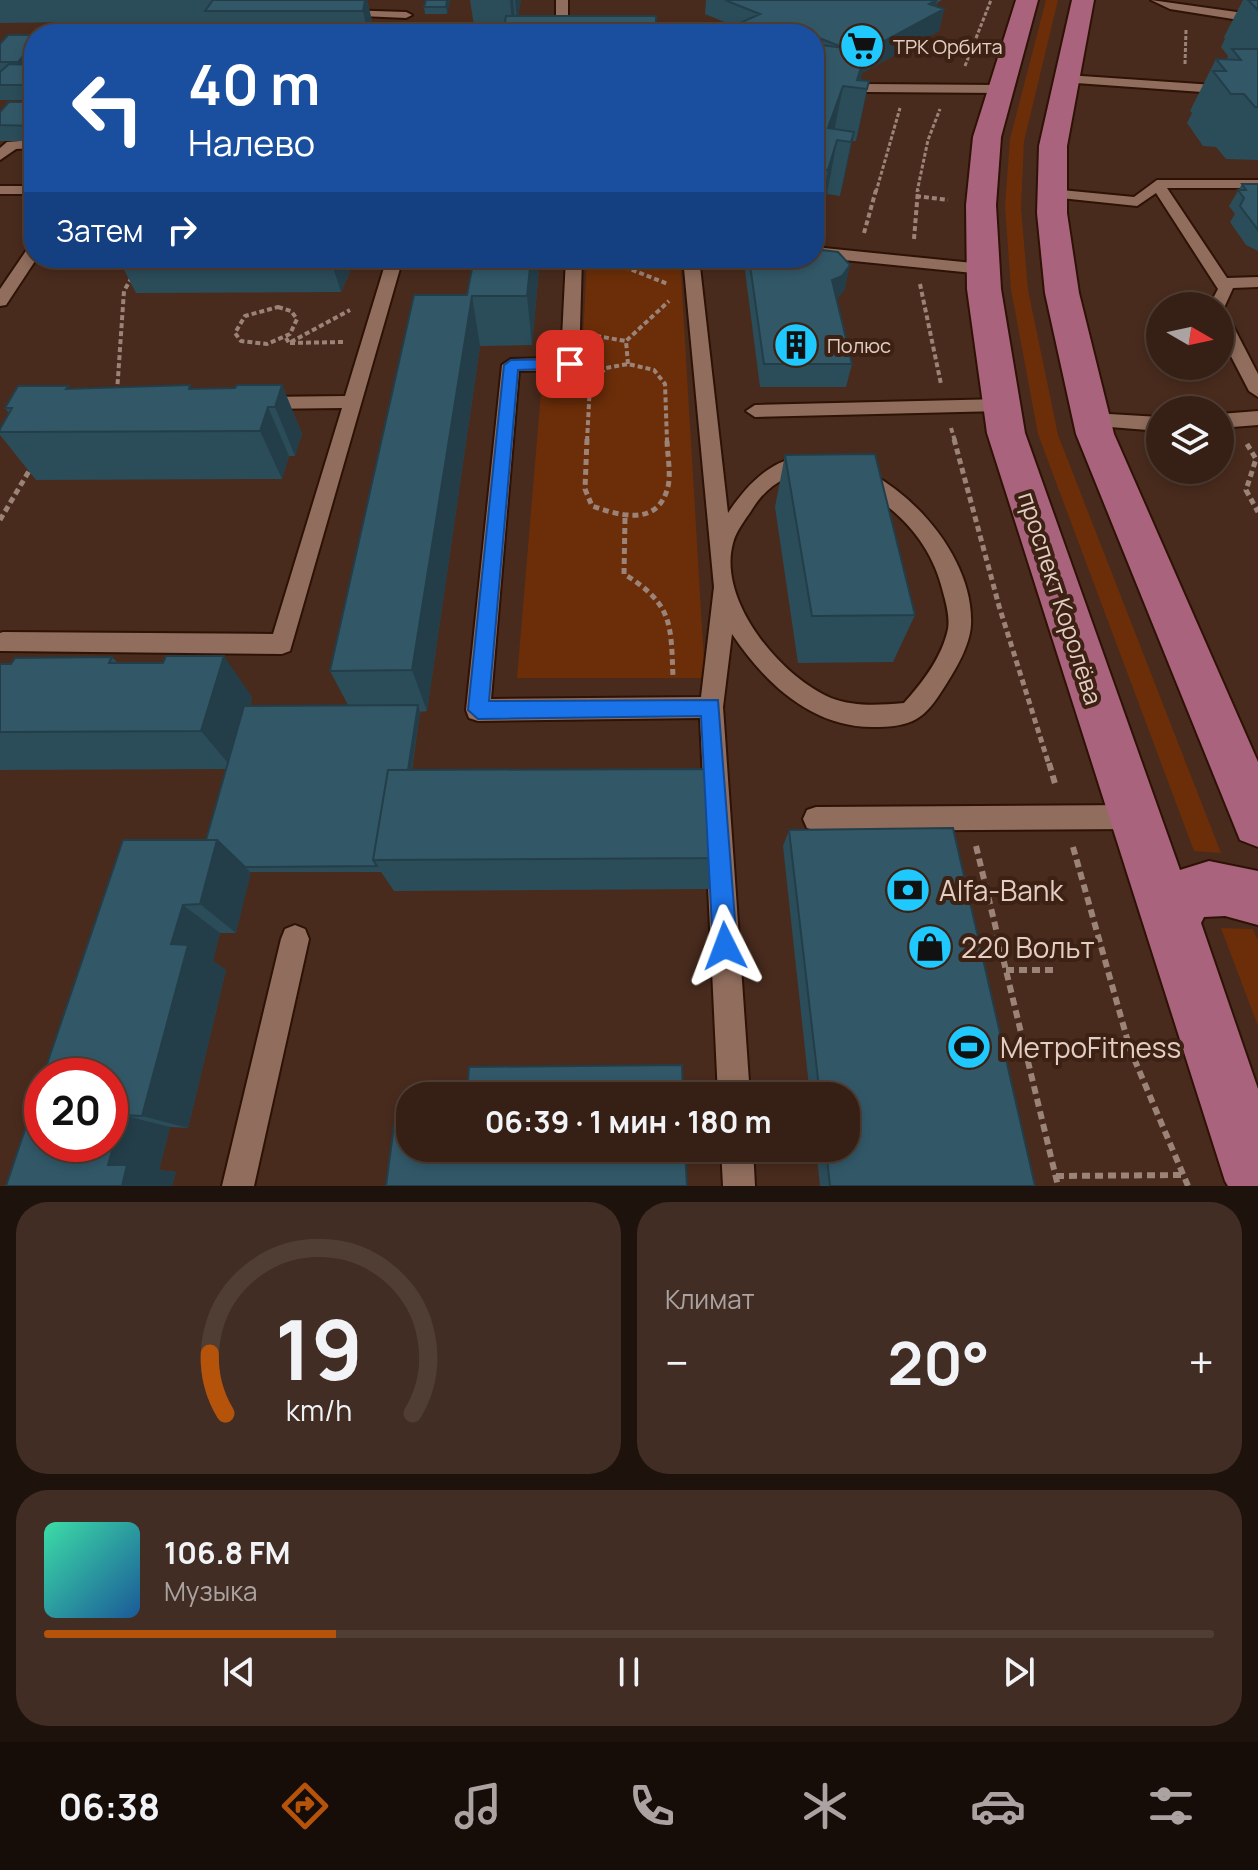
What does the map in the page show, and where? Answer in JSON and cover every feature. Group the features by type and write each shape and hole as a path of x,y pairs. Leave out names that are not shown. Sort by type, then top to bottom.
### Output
{"main road":[{"name":"проспект Королёва","path":"1027,0 987,137 981,205 983,269 1006,433 1175,943 1258,1181"},
{"path":"1083,0 1053,146 1051,193 1062,293 1092,420 1258,822"},
{"path":"1175,943 1172,925 1175,908 1184,896 1198,889 1216,888 1239,891 1258,898"}],"lane":[{"path":"326,12 404,19 410,0"},
{"path":"562,0 562,24"},
{"path":"1157,0 1186,9 1258,19"},
{"path":"824,79 867,88 1001,89"},
{"path":"1067,79 1258,92"},
{"path":"0,156 12,145 24,144"},
{"path":"1157,184 1226,289 1224,292"},
{"path":"1051,193 1137,202 1157,184 1258,184"},
{"path":"0,190 24,190"},
{"path":"824,253 983,269"},
{"path":"0,301 24,266"},
{"path":"3,642 282,644 392,268"},
{"path":"574,268 570,364 511,365 478,710 711,707"},
{"path":"690,268 688,290 721,544 721,639 711,707 733,1082"},
{"path":"1222,283 1258,282"},
{"path":"1234,345 1258,391"},
{"path":"243,403 353,402"},
{"path":"755,411 1002,405"},
{"path":"1234,420 1258,418"},
{"path":"1092,420 1146,423"},
{"path":"721,544 751,491 786,466 815,463 834,467 872,484 921,521 952,570 960,626 939,681 910,713 876,717 846,713 798,691 747,642 722,586"},
{"path":"816,819 1134,817"},
{"path":"238,1186 295,939"},
{"path":"738,1162 739,1186"}],"path":[{"path":"1185,87 1186,9"},
{"path":"857,257 905,90"},
{"path":"629,268 688,290"},
{"path":"116,404 124,291 136,269"},
{"path":"628,364 626,341 688,290"},
{"path":"288,340 385,292"},
{"path":"288,340 296,329 297,319 291,311 278,307 248,314 237,323 235,333 241,341 254,345 288,340 371,341"},
{"path":"628,364 654,370 665,384 668,489 658,506 644,514 625,518 592,506 585,489 590,384 606,368 628,364"},
{"path":"1234,429 1256,459 1246,490 1258,512"},
{"path":"0,520 37,456"},
{"path":"625,518 624,574 655,591 670,615 675,707"},
{"path":"970,818 1058,1186"},
{"path":"1006,970 1058,970"},
{"path":"1056,1176 1184,1175"}],"shaded area":[{"path":"1046,0 1058,0 1024,141 1021,208 1028,290 1058,435 1221,853 1194,851 1038,434 1011,289 1005,206 1010,139"},
{"path":"587,268 681,268 705,678 517,678 542,381 581,381"},
{"path":"1221,928 1253,929 1258,941 1258,1026"}],"building":[{"path":"213,0 365,0 363,11 205,11"},
{"path":"426,0 447,0 446,7 424,7"},
{"name":"ТРК Орбита","path":"725,0 936,0 929,4 944,9 866,51 847,49 824,40 824,24 740,24 760,14"},
{"path":"1248,0 1258,0 1258,10"},
{"path":"506,16 656,16 656,24 505,24"},
{"path":"8,35 24,35 24,55 18,62 0,62 0,44"},
{"path":"824,45 866,51 857,80 869,81 867,89 843,86 828,128 854,132 851,142 837,140 828,170 824,169"},
{"path":"1232,49 1258,49 1258,107 1244,94 1231,94 1213,71 1226,71 1216,59 1241,60"},
{"path":"9,64 24,65 24,85 0,85 0,72"},
{"path":"9,102 24,102 24,126 0,125 0,112"},
{"path":"1242,184 1258,184 1258,230 1240,206 1244,198 1238,190 1246,190"},
{"name":"Полюс","path":"824,250 838,252 850,265 842,276 832,280 852,364 764,364 750,268 824,268"},
{"path":"472,268 530,268 527,296 472,296 412,670 330,671 414,295 467,295"},
{"path":"190,385 189,389 282,385 275,407 268,407 260,431 0,432 12,408 5,408 18,386 68,386 66,389"},
{"path":"875,454 915,615 812,616 785,455"},
{"path":"166,656 224,656 201,731 0,732 0,664 11,664 15,658 112,657 109,663 163,663"},
{"path":"418,705 408,770 388,770 373,860 377,866 245,867 217,840 206,840 244,706"},
{"path":"711,769 717,858 373,860 388,770"},
{"path":"953,828 1035,1186 830,1186 827,1162 860,1162 860,1082 818,1082 789,830"},
{"path":"123,840 217,840 200,904 183,905 171,944 188,945 142,1116 128,1115 128,1058 49,1058"},
{"path":"682,1065 683,1082 468,1082 469,1067"},
{"path":"396,1125 396,1162 686,1162 687,1186 386,1186"},
{"path":"24,1132 24,1162 109,1162 108,1165 127,1165 122,1186 6,1186"}],"place":[{"name":"ТРК Орбита","path":"862,46"},
{"name":"Полюс","path":"796,345"},
{"name":"Alfa-Bank","path":"908,890"},
{"name":"220 Вольт","path":"930,947"},
{"name":"МетроFitness","path":"969,1047"}],"route":[{"path":"570,364 511,365 478,710 711,707 725,946"}]}
